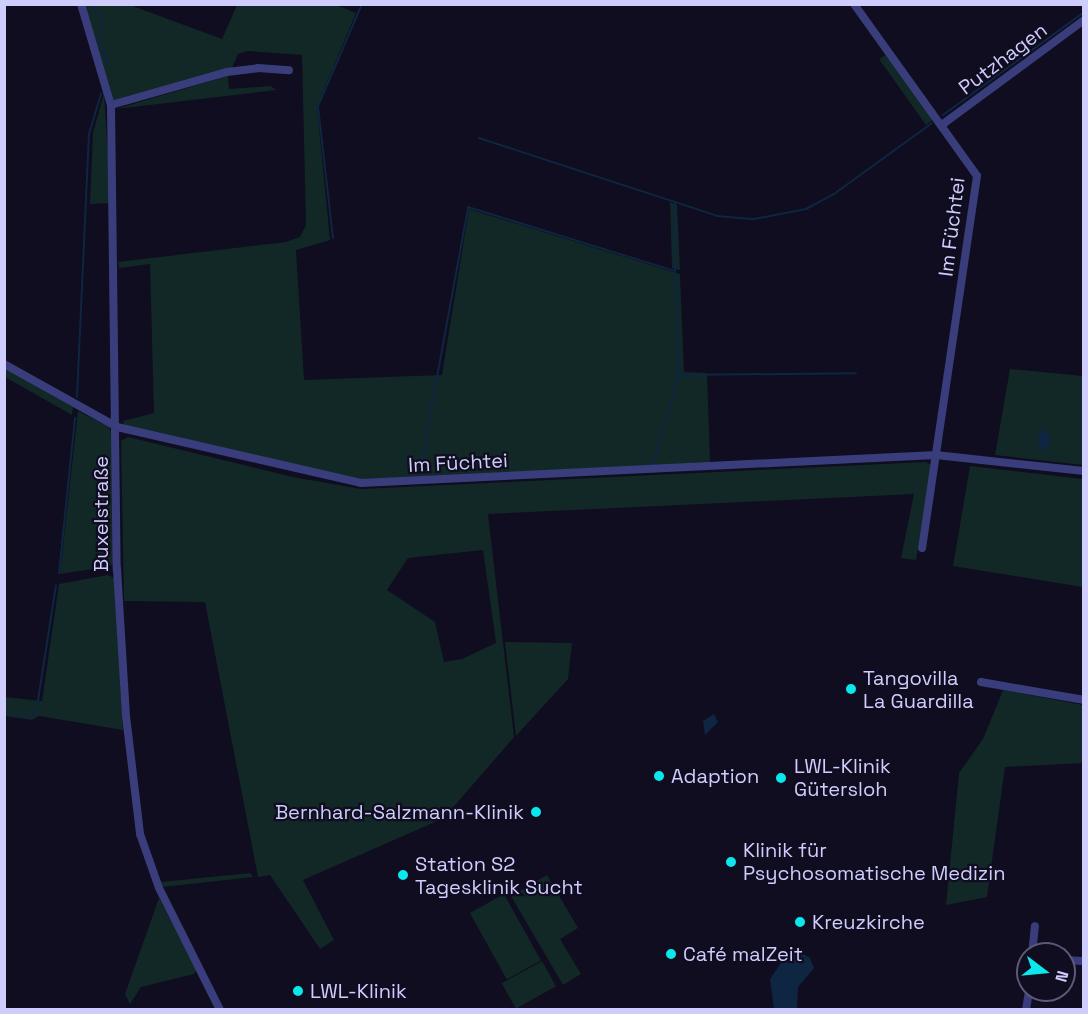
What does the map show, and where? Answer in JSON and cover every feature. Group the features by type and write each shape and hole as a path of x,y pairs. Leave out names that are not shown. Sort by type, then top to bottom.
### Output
{"street":[{"name":"Buxelstraße","path":"81,4 111,105 118,581 126,716 140,834 159,888 220,1010"},
{"name":"Im Füchtei","path":"854,4 975,169 977,185 922,548"},
{"name":"Putzhagen","path":"943,124 1083,20"},
{"path":"111,105 227,72 258,68 289,70"},
{"name":"Im Füchtei","path":"4,364 117,427 361,483 936,455 1083,471"},
{"path":"981,682 1083,700"},
{"path":"1033,942 1035,926"}],"green space":[{"path":"85,5 130,5 222,39 237,5 336,5 356,13 317,106 330,240 296,250 304,380 442,375 469,209 680,274 684,372 707,373 710,462 361,480 124,426 123,421 154,413 150,264 119,268 118,262 286,242 300,237 306,225 302,55 248,51 238,54 232,68 114,101"},
{"path":"886,55 934,119 926,125 879,59"},
{"path":"228,76 229,89 271,86 276,90 116,109"},
{"path":"104,93 111,203 90,204 93,133"},
{"path":"670,202 677,205 680,270 672,268"},
{"path":"5,369 73,407 72,415 5,377"},
{"path":"1010,369 1083,376 1083,465 995,455"},
{"path":"78,411 109,427 113,437 114,560 111,566 60,574"},
{"path":"128,437 293,477 361,489 926,462 931,465 916,560 901,558 914,494 488,514 514,737 444,818 303,880 334,940 320,949 270,875 258,877 205,602 124,601 121,441","holes":["483,550 496,643 462,659 444,662 435,622 387,590 408,558"]},
{"path":"970,466 1083,479 1083,587 953,566"},
{"path":"108,575 114,578 123,730 39,716 32,720 5,716 5,697 42,701 59,584"},
{"path":"505,642 572,643 568,679 516,736"},
{"path":"1003,690 1083,705 1083,763 1005,767 987,897 946,905 959,773 983,739"},
{"path":"250,873 253,877 163,887 161,882"},
{"path":"547,875 578,928 560,939 581,974 563,985 511,896"},
{"path":"504,894 541,960 507,979 470,913"},
{"path":"159,898 196,970 194,974 141,987 130,1004 125,994"},
{"path":"542,961 556,986 516,1009 502,983"}],"water":[{"path":"1043,429 1051,439 1045,453 1038,444 1039,433"},
{"path":"714,714 718,722 705,735 703,721"},
{"path":"790,950 798,950 810,958 814,968 798,987 797,1009 774,1009 770,979"}],"waterway":[{"path":"91,4 101,17 103,29 99,39 108,64"},
{"path":"333,238 318,106 362,4"},
{"path":"943,115 1084,12"},
{"path":"77,397 89,134 101,94"},
{"path":"479,138 717,216 754,219 806,209 834,194 932,123"},
{"path":"675,202 675,271"},
{"path":"419,475 468,207 675,271 679,375 653,465"},
{"path":"679,375 856,373"},
{"path":"59,573 75,418"},
{"path":"4,713 29,717 36,713 56,586"}],"place":[{"name":"Tangovilla La Guardilla","path":"851,689"},
{"name":"Adaption","path":"659,776"},
{"name":"LWL-Klinik Gütersloh","path":"781,778"},
{"name":"Bernhard-Salzmann-Klinik","path":"536,812"},
{"name":"Klinik für Psychosomatische Medizin","path":"731,862"},
{"name":"Station S2 Tagesklinik Sucht","path":"403,875"},
{"name":"Kreuzkirche","path":"800,922"},
{"name":"Café malZeit","path":"671,954"},
{"name":"LWL-Klinik","path":"298,991"}]}
